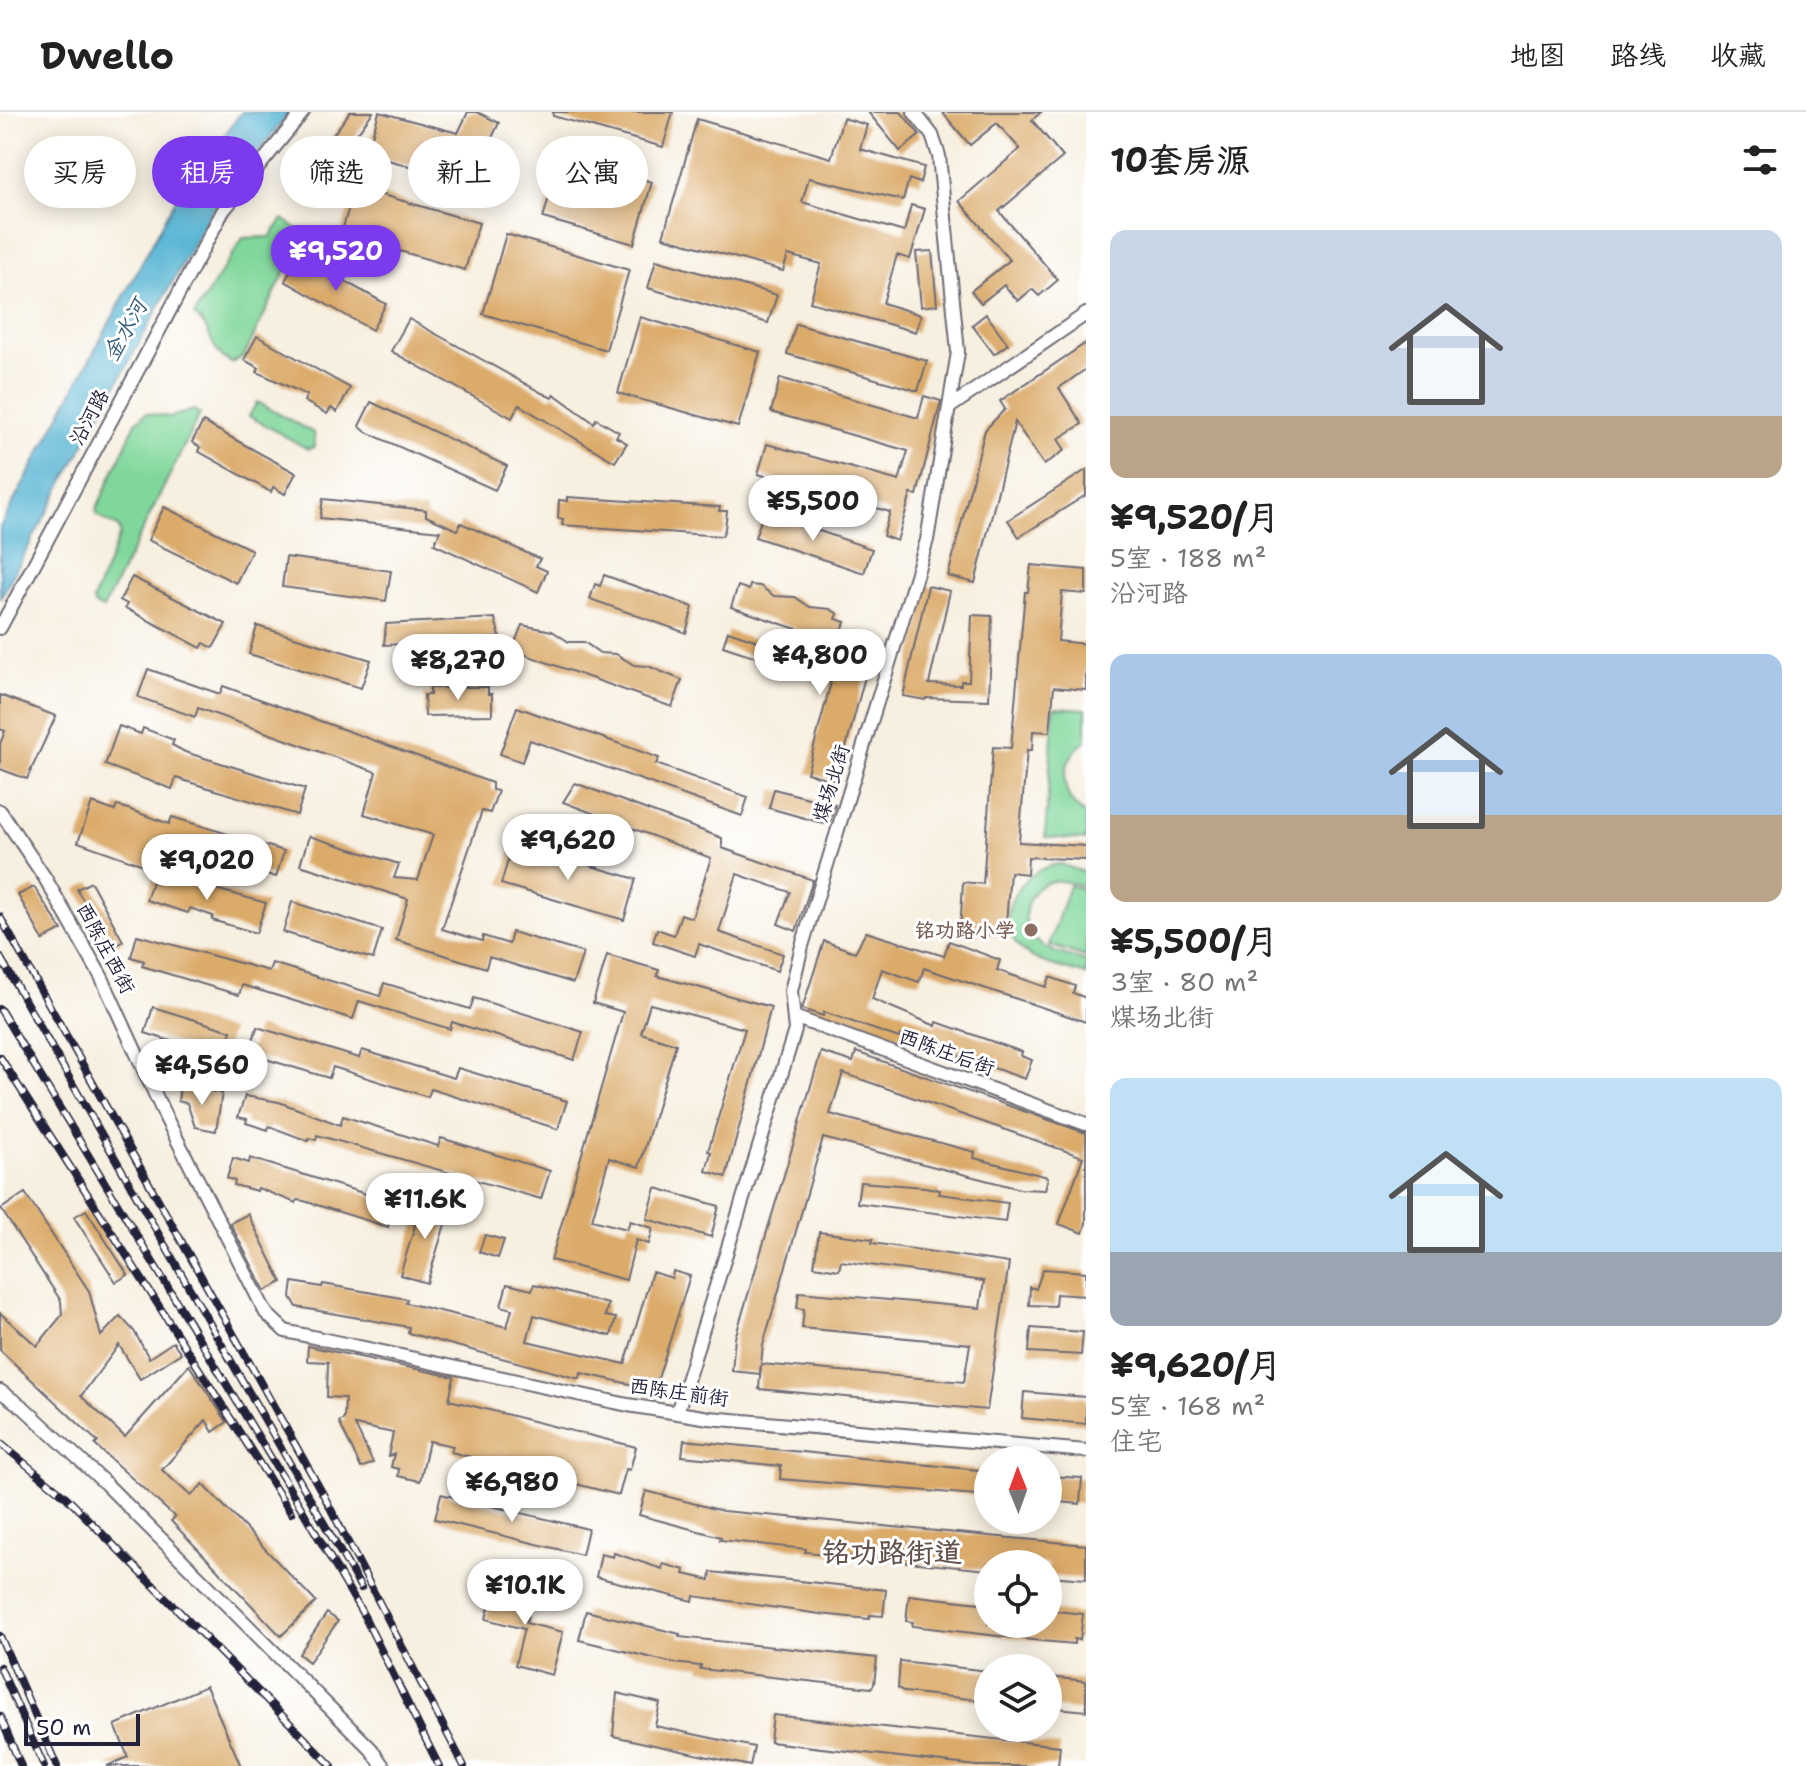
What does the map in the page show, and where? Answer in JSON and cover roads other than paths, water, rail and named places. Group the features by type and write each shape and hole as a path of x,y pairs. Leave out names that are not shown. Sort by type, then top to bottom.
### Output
{"street":[{"name":"沿河路","path":"0,628 223,211 303,112"},
{"name":"煤场北街","path":"677,1413 795,1030 791,991 802,946 927,540 958,352 939,156 932,135 914,112"},
{"path":"950,407 1086,314"},
{"name":"西陈庄西街","path":"0,811 45,878 102,978 166,1118 266,1313 275,1323"},
{"name":"西陈庄后街","path":"794,1017 1086,1124"},
{"name":"西陈庄前街","path":"275,1323 285,1331 313,1338 677,1413 1086,1451"},
{"path":"0,1391 24,1408 106,1484 371,1749 383,1766"}],"water":[{"path":"242,112 290,112 264,145 264,136 223,136"},
{"name":"金水河","path":"171,208 214,208 0,599 0,527"}],"railway":[{"path":"0,917 324,1496 464,1766"},
{"path":"0,957 361,1588"},
{"path":"0,1009 364,1616 439,1766"},
{"path":"0,1057 291,1513"},
{"path":"0,1443 66,1497 332,1766"},
{"path":"0,1636 57,1766"},
{"path":"0,1667 44,1766"},
{"path":"0,1716 21,1766"}],"place":[{"name":"铭功路小学","path":"1031,930"}],"district":[{"name":"铭功路街道","path":"892,1552"}]}
